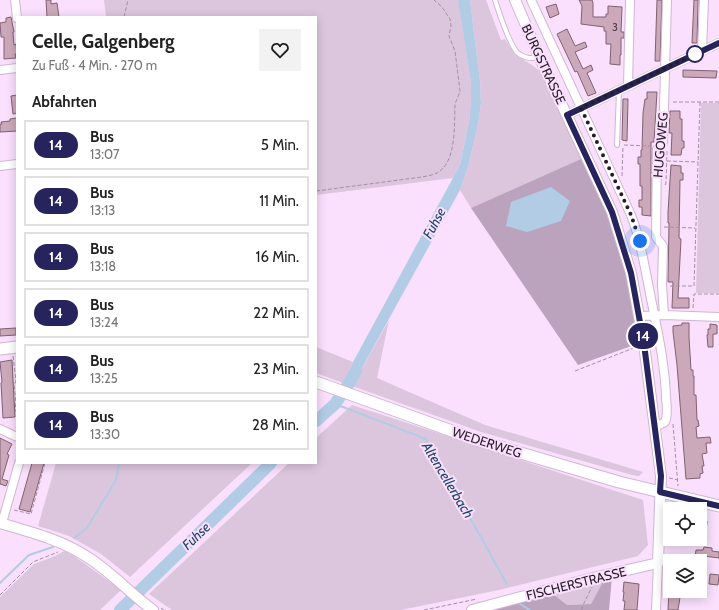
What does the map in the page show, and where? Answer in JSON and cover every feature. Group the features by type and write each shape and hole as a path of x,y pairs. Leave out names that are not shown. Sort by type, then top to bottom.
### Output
{"main road":[{"path":"0,349 15,348"},
{"name":"WEDERWEG","path":"317,382 477,440 619,482 719,506"}],"street":[{"path":"15,0 17,16"},
{"name":"BURGSTRASSE","path":"515,0 540,58 612,212 631,273 640,316 661,476 656,610"},
{"name":"BURGSTRASSE","path":"531,0 631,215 638,234 662,352 667,418"},
{"path":"628,86 630,0"},
{"name":"HUGOWEG","path":"664,315 662,286 663,246 656,237 657,149 663,142 664,69 668,0"},
{"path":"702,51 704,0"},
{"path":"567,115 719,43"},
{"path":"0,70 16,68"},
{"path":"0,166 16,164"},
{"path":"640,316 664,315 719,317"},
{"path":"655,427 665,422 667,418"},
{"path":"0,429 16,437"},
{"path":"19,464 1,523 65,544 89,558 123,584 153,610"},
{"name":"FISCHERSTRASSE","path":"472,610 597,576 658,562"}],"lane":[{"path":"495,0 508,37 518,54 529,58 540,58"},
{"path":"617,145 619,90"}],"path":[{"path":"124,16 128,0"},
{"path":"317,191 422,177 437,172 445,166 454,143 455,104 459,97 460,91 455,51 449,36 451,26 450,19 442,7 434,0"},
{"path":"664,102 719,102"},
{"path":"662,286 694,286 700,102"},
{"path":"663,142 667,150 666,183 664,185"},
{"path":"622,182 624,145 650,146"},
{"path":"667,161 698,162"},
{"path":"663,227 696,228"},
{"path":"693,316 694,294 719,294"},
{"path":"575,371 644,344"},
{"path":"15,348 16,381 14,385 16,411"},
{"path":"667,418 674,425 678,480 677,496"},
{"path":"6,508 31,514 45,464"},
{"path":"0,595 34,562 59,552 65,544"},
{"path":"582,610 582,607 597,576"}],"shaded area":[{"path":"104,0 458,0 471,83 469,122 460,165 453,178 317,195 317,16 106,16"},
{"path":"470,0 486,0 501,40 505,39 515,55 532,65 543,74 583,158 471,208 460,190 468,167 478,125 481,103 480,81"},
{"path":"701,103 719,103 719,293 696,293"},
{"path":"583,158 607,214 627,274 640,343 578,365 471,208"},
{"path":"389,320 377,378 485,425 643,472 639,476 632,475 481,432 352,386"},
{"path":"317,347 353,362 343,383 317,373"},
{"path":"352,405 643,500 648,545 638,556 499,590 401,610 172,610 149,594 288,464 317,464 317,437"},
{"path":"56,464 251,464 130,577 101,554 69,536 38,526"},
{"path":"66,550 121,590 100,610 0,610 0,597 34,564 53,557"},
{"path":"612,577 609,610 488,610 552,593 567,605 591,604 605,578"},
{"path":"605,578 591,604 567,605 552,593"}],"water":[{"path":"458,0 470,0 480,81 481,103 478,125 468,167 460,190 352,386 343,383 353,362 460,165 469,122 471,83"},
{"path":"551,187 570,201 561,221 527,232 506,226 511,202"}],"building":[{"path":"46,0 51,0 51,4 57,3 59,16 47,16"},
{"path":"579,0 592,0 593,17 606,17 606,14 608,14 608,6 622,7 621,32 624,32 624,38 621,38 620,65 610,64 611,44 606,44 606,31 604,31 604,27 581,24 582,6"},
{"path":"657,0 662,0 660,61 655,61"},
{"path":"694,0 698,0 697,43 692,43"},
{"path":"556,4 559,14 550,18 546,7"},
{"path":"11,17 14,32 14,45 16,44 16,58 4,59 4,37 1,37 0,23 6,22 6,18"},
{"path":"567,29 575,46 585,42 587,47 575,52 583,69 591,65 593,70 587,73 596,93 588,96 577,71 575,72 557,34"},
{"path":"683,70 717,71 716,78 683,77"},
{"path":"647,92 657,92 654,142 651,142 651,216 642,215 642,207 639,207 639,200 642,200 642,186 640,186 640,164 638,164 638,157 641,157 642,150 643,113 645,99 647,99"},
{"path":"16,95 16,113 13,114 11,96"},
{"path":"623,99 628,99 627,141 622,140"},
{"path":"670,111 680,111 680,119 682,119 682,141 684,141 684,148 682,148 681,155 671,155 672,133 669,133"},
{"path":"16,118 16,131 0,132 1,122 10,121 10,119"},
{"path":"671,165 681,166 681,173 683,173 683,180 680,180 679,238 681,239 678,298 689,298 689,308 672,308 673,282 668,282 668,212"},
{"path":"682,323 689,323 691,370 693,370 694,376 694,395 696,395 697,420 699,426 696,427 697,438 710,437 711,443 706,443 707,453 702,454 704,466 702,466 703,473 700,474 700,478 686,479 673,332 673,326 682,325"},
{"path":"710,324 717,325 717,334 713,334 713,347 708,347 707,335 708,329 710,329"},
{"path":"16,328 16,335 0,336 0,329"},
{"path":"12,360 15,417 3,418 0,362"},
{"path":"0,438 12,444 7,454 9,455 2,479 8,481 6,486 0,484"},
{"path":"32,464 44,464 30,512 19,509"},
{"path":"704,547 712,548 712,551 719,552 719,558 707,556 707,554 696,554 696,550 703,550"},
{"path":"710,574 719,575 718,585 709,584"},
{"path":"624,582 639,584 637,610 624,610"},
{"path":"669,598 680,598 678,610 668,610"}],"waterway":[{"name":"Fuhse","path":"317,420 335,404 356,371"},
{"name":"Altencellerbach","path":"335,404 426,439 507,584"},
{"path":"74,538 87,528 116,480 119,464"},
{"name":"Fuhse","path":"120,610 270,464"},
{"path":"0,583 29,555 53,547"},
{"name":"Altencellerbach","path":"520,604 530,610"}],"bus line":[{"name":"14","path":"719,43 567,115 612,212 631,273 640,316 655,427 661,476 660,492 719,506"}],"route":[{"path":"640,241 631,215 581,108 695,54"}]}
